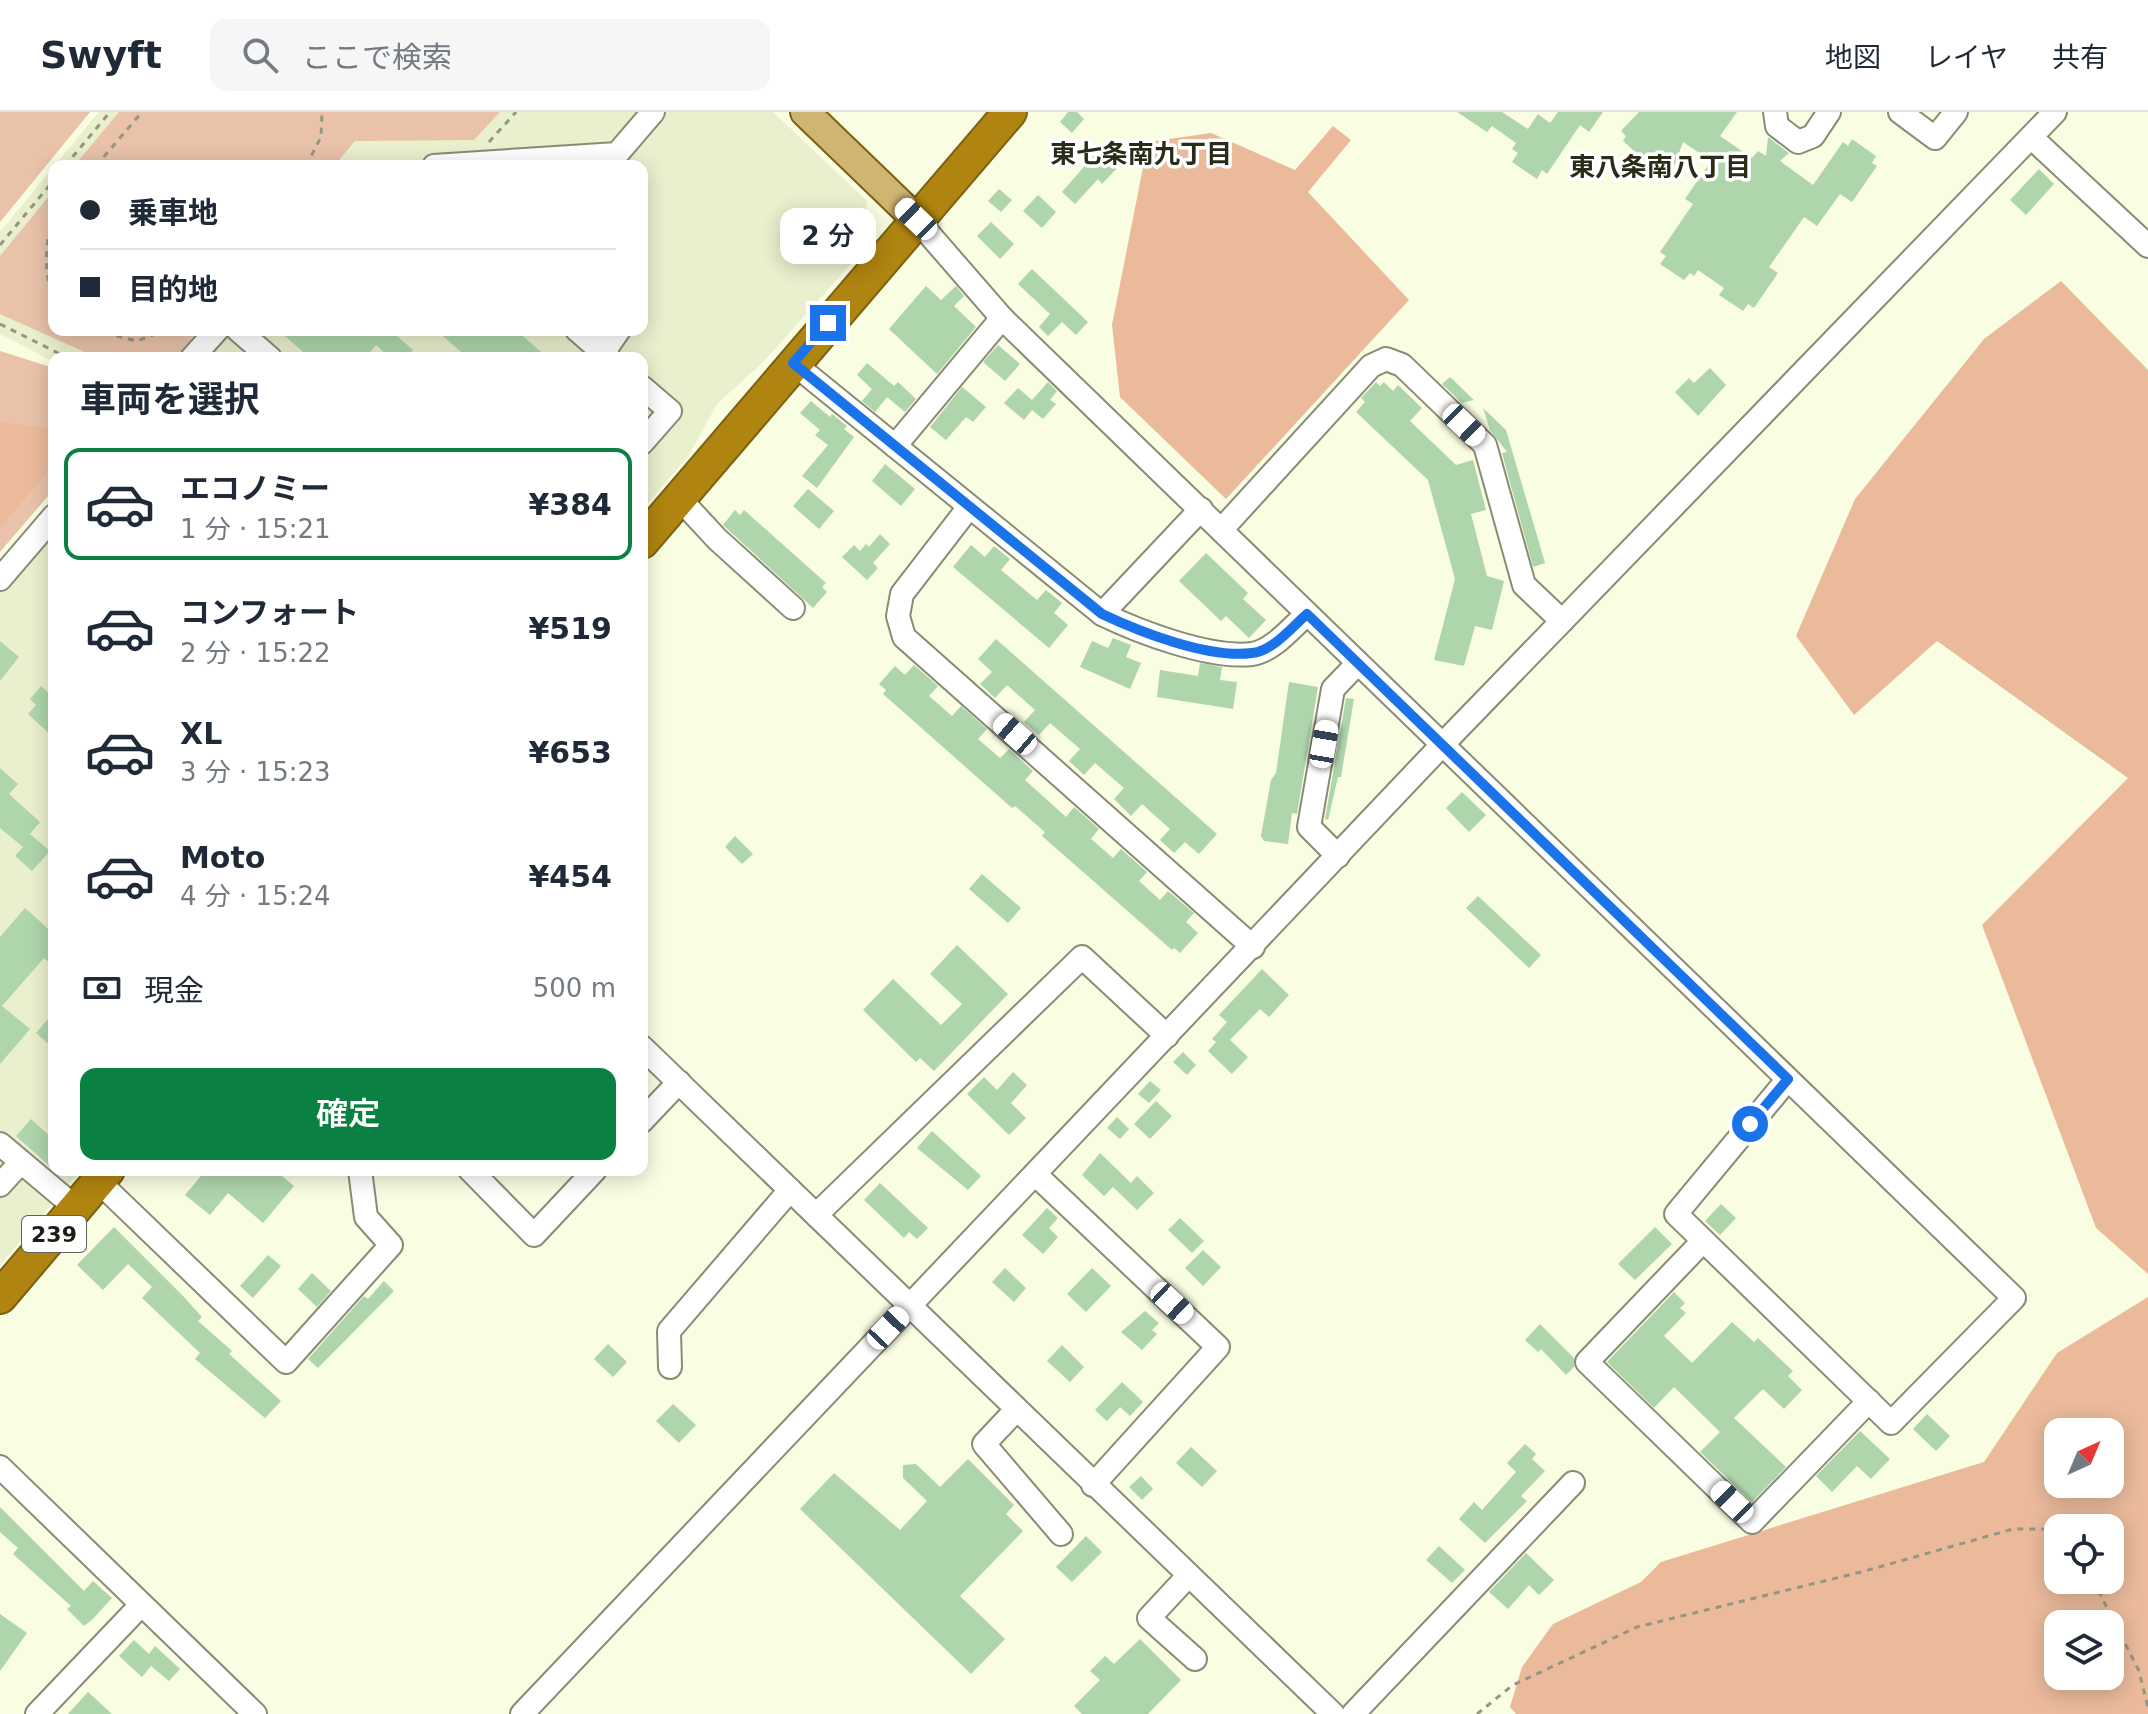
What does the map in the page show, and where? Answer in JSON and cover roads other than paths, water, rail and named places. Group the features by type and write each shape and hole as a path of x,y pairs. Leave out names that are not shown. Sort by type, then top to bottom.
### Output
{"highway":[{"path":"648,535 1010,112"},
{"name":"239","path":"0,1297 103,1176"}],"main road":[{"path":"805,112 916,219"}],"street":[{"path":"617,160 653,112"},
{"path":"1775,112 1777,126 1798,142 1813,136 1829,112"},
{"path":"1900,112 1935,138 1956,112"},
{"path":"522,1714 1442,745 2055,112"},
{"path":"2031,137 2148,246"},
{"path":"916,219 1002,318 1222,529 2014,1298 1891,1423 1676,1214 1788,1079"},
{"path":"895,446 1002,318"},
{"path":"197,352 212,336"},
{"path":"245,336 263,352"},
{"path":"584,336 603,352"},
{"path":"1222,529 1371,366 1386,359 1402,365 1485,445 1524,585 1562,621"},
{"path":"793,363 1102,614 1143,634 1223,651 1254,654 1276,642 1307,614"},
{"path":"648,392 670,411 648,436"},
{"path":"679,498 717,539 793,608"},
{"path":"969,507 902,594 898,616 904,637 1253,947"},
{"path":"1102,614 1201,509"},
{"path":"0,579 48,523"},
{"path":"1338,856 1309,827 1333,689 1358,663"},
{"path":"816,1215 1082,957 1167,1036"},
{"path":"648,1053 1333,1714"},
{"path":"648,1115 679,1082"},
{"path":"0,1144 76,1208"},
{"path":"0,1185 21,1162"},
{"path":"1035,1174 1218,1347 1093,1485"},
{"path":"103,1176 286,1362 391,1245 366,1217 361,1176"},
{"path":"476,1176 534,1235 589,1176"},
{"path":"670,1367 669,1331 790,1190"},
{"path":"1703,1241 1587,1362 1752,1522 1869,1401"},
{"path":"1016,1410 984,1444 1061,1534"},
{"path":"0,1467 255,1714"},
{"path":"1353,1714 1573,1483"},
{"path":"1188,1576 1149,1618 1195,1659"},
{"path":"37,1714 141,1605"}],"district":[{"name":"東七条南九丁目","path":"1141,154"},
{"name":"東八条南八丁目","path":"1660,167"}]}
